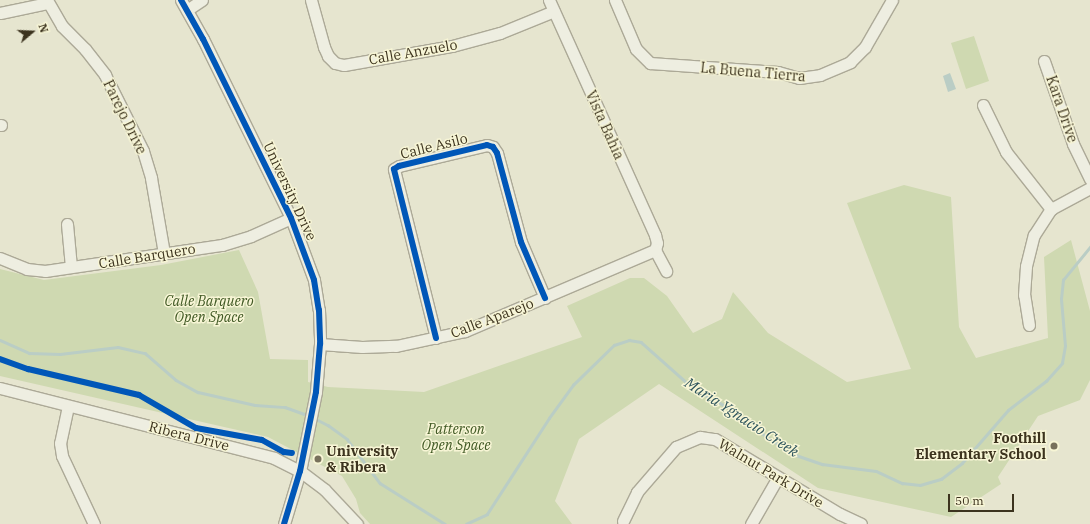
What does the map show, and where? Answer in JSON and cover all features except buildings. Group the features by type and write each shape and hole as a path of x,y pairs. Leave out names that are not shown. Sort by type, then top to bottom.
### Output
{"street":[{"name":"University Drive","path":"181,0 291,218 314,280 319,310 320,344 316,392 300,471 284,524"},
{"path":"187,10 202,0"},
{"name":"Calle Anzuelo","path":"311,0 324,47 328,56 336,63 344,65 452,46 500,33 554,12"},
{"name":"Vista Bahia","path":"549,0 655,235 657,243 655,250"},
{"name":"La Buena Tierra","path":"615,0 636,49 650,62 778,72 799,78 820,76 850,62 865,47 892,0"},
{"path":"0,13 47,2"},
{"name":"Parejo Drive","path":"47,2 62,26 85,49 105,75 142,151 151,178 164,253"},
{"name":"Kara Drive","path":"1044,61 1073,144 1090,179"},
{"path":"983,105 1006,152 1051,209"},
{"name":"Calle Asilo","path":"436,338 394,169 399,166 487,146 493,147 497,152 523,247 545,298"},
{"path":"1029,325 1024,295 1026,266 1034,235 1051,209 1090,188"},
{"name":"Calle Barquero","path":"0,258 27,269 45,271 222,244 251,236 291,218"},
{"path":"67,224 71,267"},
{"path":"655,250 666,271"},
{"name":"Calle Aparejo","path":"320,344 362,347 396,346 465,331 655,250"},
{"name":"Ribera Drive","path":"0,388 274,458 300,471 326,490 357,524"},
{"path":"68,406 60,443 62,456 94,524"},
{"name":"Walnut Park Drive","path":"623,521 637,492 676,447 687,440 700,437 715,439 840,514 861,524"},
{"path":"751,524 778,477"}],"green space":[{"path":"974,36 989,81 966,89 951,43"},
{"path":"904,185 951,197 959,327 976,358 1048,338 1044,257 1071,240 1090,311 1090,380 1080,400 1038,416 998,477 1001,484 951,517 818,488 659,384 579,439 555,501 572,524 370,524 360,513 356,499 342,476 268,437 0,376 0,269 44,280 161,265 239,250 258,292 270,359 308,360 308,382 328,387 424,392 582,337 567,306 630,278 644,278 667,296 693,333 722,319 733,292 768,333 847,382 911,369 847,203"}],"shaded area":[{"path":"950,73 956,89 948,92 943,76"}],"waterway":[{"name":"Maria Ygnacio Creek","path":"466,524 487,514 549,418 573,385 614,345 629,340 641,342 694,389 731,409 748,424 793,454 822,464 876,471 902,483 920,485 941,479 962,463 1008,410 1046,381 1062,363 1065,346 1061,299 1063,280 1090,247"},
{"name":"Maria Ygnacio Creek","path":"0,340 29,353 60,354 118,347 145,353 176,380 198,392 255,405 285,407 307,415"},
{"name":"Maria Ygnacio Creek","path":"314,418 328,425 347,439 380,483 445,524"}],"cycle path":[{"path":"181,0 203,39 291,218 314,280 319,310 320,344 316,392 300,471 284,524"},
{"path":"436,338 394,169 399,166 487,145 493,147 497,153 521,242 545,298"},
{"path":"0,359 28,369 139,395 196,428 262,440 284,452 292,453"}],"place":[{"name":"Foothill Elementary School","path":"1054,446"},
{"name":"University & Ribera","path":"318,459"}],"park label":[{"name":"Calle Barquero Open Space","path":"209,310"},
{"name":"Patterson Open Space","path":"456,438"}]}
